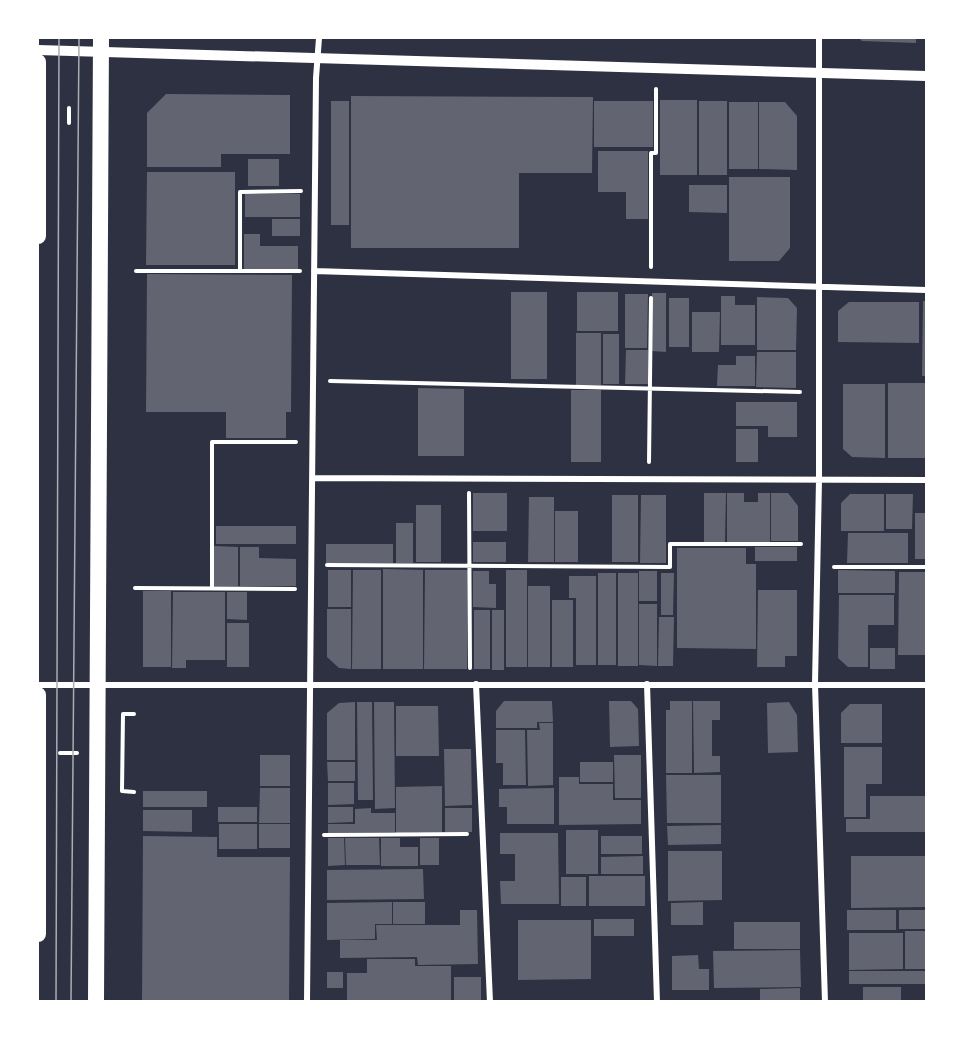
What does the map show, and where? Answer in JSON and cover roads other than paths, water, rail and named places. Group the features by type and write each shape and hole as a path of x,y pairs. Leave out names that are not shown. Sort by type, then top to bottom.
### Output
{"highway":[{"path":"96,1002 101,45"},
{"path":"38,62 38,236"},
{"path":"38,695 38,934"}],"street":[{"path":"307,1002 314,271 319,38"},
{"path":"819,38 817,287 819,480 815,684 825,1002"},
{"path":"38,50 101,45 157,54 927,76"},
{"path":"314,271 927,290"},
{"path":"313,477 927,480"},
{"path":"473,684 483,834 490,1002"},
{"path":"646,684 657,1002"},
{"path":"38,685 927,685"}],"tram line":[{"path":"56,1002 59,38"},
{"path":"71,1002 79,38"}]}
